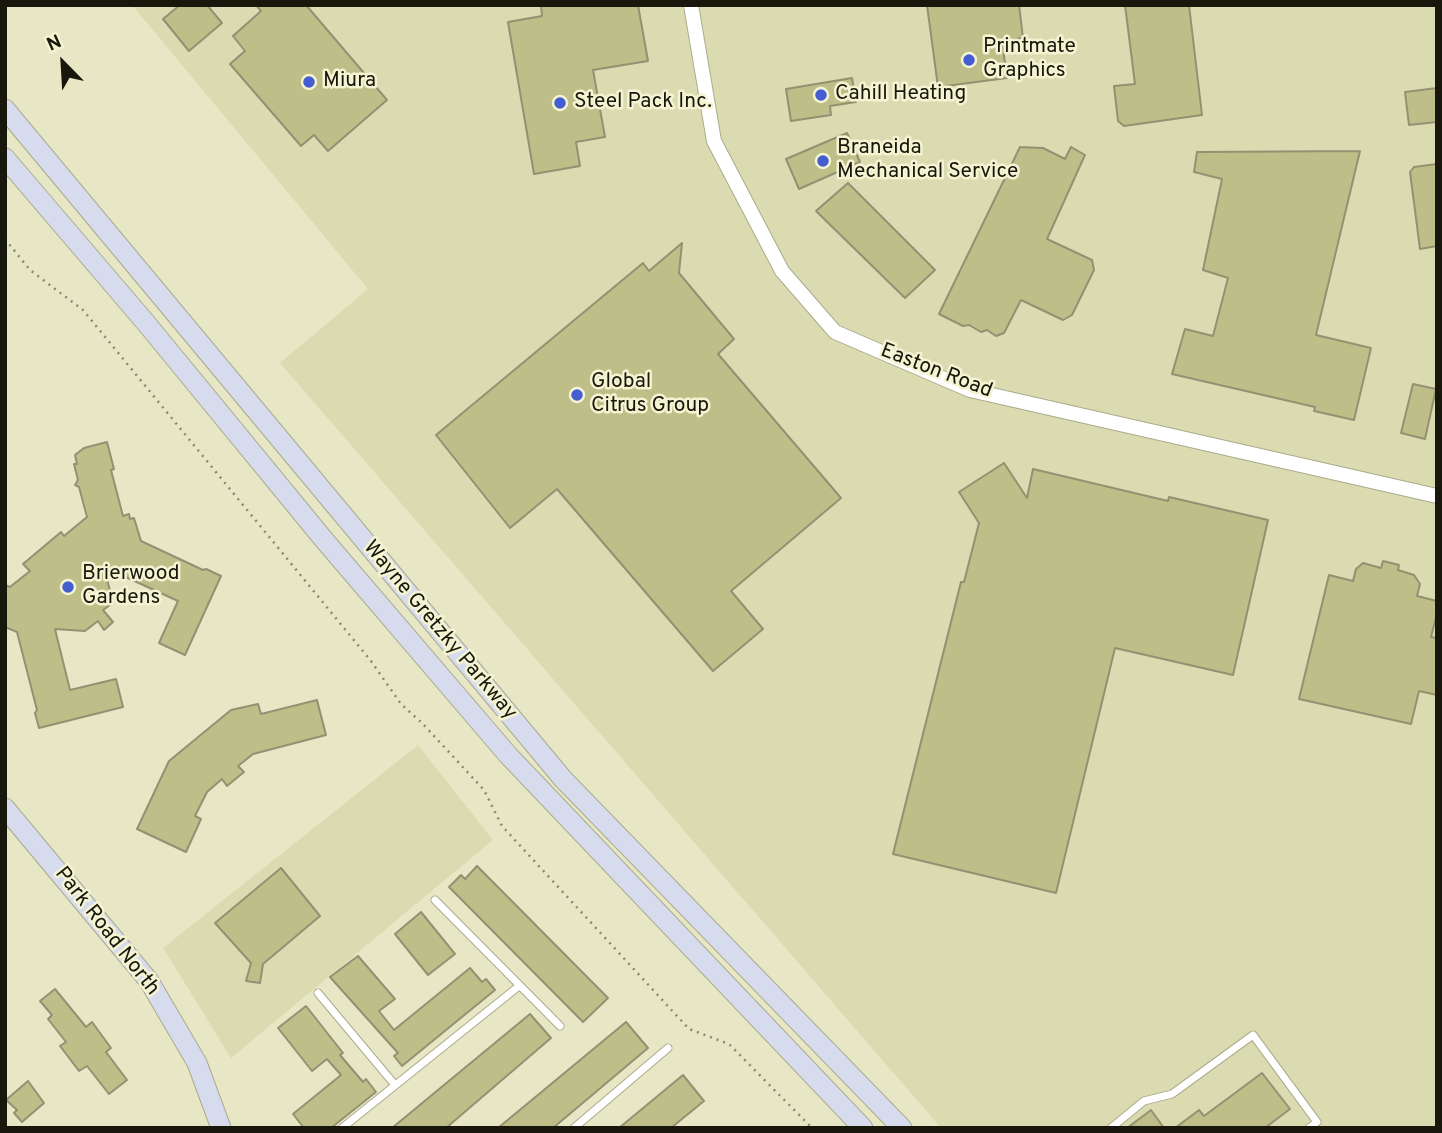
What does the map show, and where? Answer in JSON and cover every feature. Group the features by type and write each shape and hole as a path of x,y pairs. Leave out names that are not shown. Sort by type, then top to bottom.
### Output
{"main road":[{"name":"Wayne Gretzky Parkway","path":"5,109 563,779 902,1128"},
{"name":"Wayne Gretzky Parkway","path":"5,158 508,755 863,1128"},
{"name":"Park Road North","path":"5,808 149,981 197,1063 221,1128"}],"street":[{"name":"Easton Road","path":"691,5 714,141 782,271 835,332 970,390 1437,496"}],"lane":[{"path":"435,900 560,1026"},
{"path":"342,1128 519,986"},
{"path":"318,993 396,1085"},
{"path":"1111,1128 1144,1101 1172,1094 1253,1035 1317,1122 1309,1128"},
{"path":"574,1128 668,1048"}],"path":[{"path":"5,239 30,270 83,310 371,661 401,704 484,790 502,827 689,1029 729,1044 812,1128"}],"shaded area":[{"path":"132,5 1437,5 1437,1128 941,1128 280,363 368,289"},
{"path":"418,745 493,840 231,1058 163,948"}],"building":[{"path":"180,5 207,5 222,23 189,51 163,19"},
{"name":"Miura","path":"256,5 306,5 387,100 328,151 314,135 301,146 230,64 245,51 233,36 261,11"},
{"name":"Steel Pack Inc.","path":"541,5 638,5 648,61 593,70 605,137 576,142 580,166 534,174 508,22 542,16"},
{"name":"Printmate Graphics","path":"927,5 1019,5 1023,38 1002,41 1007,78 938,87"},
{"path":"1125,5 1189,5 1202,115 1124,126 1118,121 1114,86 1135,84"},
{"name":"Cahill Heating","path":"852,78 856,102 830,106 831,115 791,121 786,89"},
{"path":"1437,88 1437,122 1409,125 1405,92"},
{"name":"Braneida Mechanical Service","path":"847,133 860,162 799,189 786,159"},
{"path":"1020,147 1043,148 1065,159 1071,147 1085,155 1047,239 1092,260 1094,270 1072,315 1063,320 1021,300 1004,333 996,336 987,330 981,332 969,325 963,326 939,314"},
{"path":"1360,151 1316,335 1371,348 1354,420 1314,411 1315,407 1172,374 1185,329 1213,336 1228,278 1203,270 1222,179 1194,172 1197,152"},
{"path":"1437,164 1437,246 1420,249 1410,172 1414,167"},
{"path":"848,183 935,270 905,298 816,211"},
{"path":"682,243 679,273 734,339 718,354 841,498 731,591 763,629 713,671 557,489 510,528 436,435 643,263 649,271"},
{"path":"1413,384 1436,389 1425,439 1401,433"},
{"name":"Brierwood Gardens","path":"107,442 123,516 129,514 130,519 134,518 141,541 221,576 185,655 159,643 178,601 104,567 113,603 103,610 113,622 104,630 98,621 85,631 55,629 70,690 116,679 123,707 39,728 17,632 5,627 5,585 10,587 30,571 23,564 61,532 64,536 87,517 79,487 75,485 78,480 75,455 84,448"},
{"path":"1004,463 1027,498 1033,469 1168,501 1169,497 1268,520 1233,675 1115,648 1056,893 893,854 961,582 964,582 979,523 959,492"},
{"path":"1383,561 1399,565 1398,570 1414,575 1420,584 1417,596 1437,601 1431,637 1437,638 1437,695 1419,691 1411,724 1299,699 1329,575 1353,581 1356,569 1363,563 1381,568"},
{"path":"317,700 326,735 253,754 238,766 244,772 227,786 222,779 207,792 195,816 201,819 186,852 137,829 169,761 231,710 258,704 261,714"},
{"path":"477,866 608,998 583,1022 449,887 461,875 465,879"},
{"path":"281,868 320,916 263,964 260,983 246,981 251,963 215,923"},
{"path":"421,912 455,954 428,975 395,934"},
{"path":"358,956 395,999 379,1011 394,1030 470,968 482,982 486,979 495,990 402,1066 394,1056 398,1053 330,977"},
{"path":"55,989 86,1027 92,1022 111,1048 106,1052 127,1080 109,1094 87,1066 79,1071 60,1046 66,1042 48,1019 52,1015 40,1001"},
{"path":"306,1006 343,1053 340,1055 363,1082 366,1079 376,1092 331,1128 304,1128 293,1114 341,1075 327,1059 312,1071 278,1028"},
{"path":"530,1014 551,1038 446,1128 392,1128"},
{"path":"626,1022 648,1048 553,1128 498,1128"},
{"path":"1262,1073 1290,1109 1265,1128 1175,1128 1199,1110 1204,1116"},
{"path":"683,1075 704,1101 671,1128 619,1128"},
{"path":"28,1081 44,1103 22,1122 14,1113 17,1110 6,1100"},
{"path":"1151,1110 1164,1128 1127,1128"}],"place":[{"name":"Printmate Graphics","path":"969,60"},
{"name":"Miura","path":"309,82"},
{"name":"Cahill Heating","path":"821,95"},
{"name":"Steel Pack Inc.","path":"560,103"},
{"name":"Braneida Mechanical Service","path":"823,161"},
{"name":"Global Citrus Group","path":"577,395"},
{"name":"Brierwood Gardens","path":"68,587"}]}
